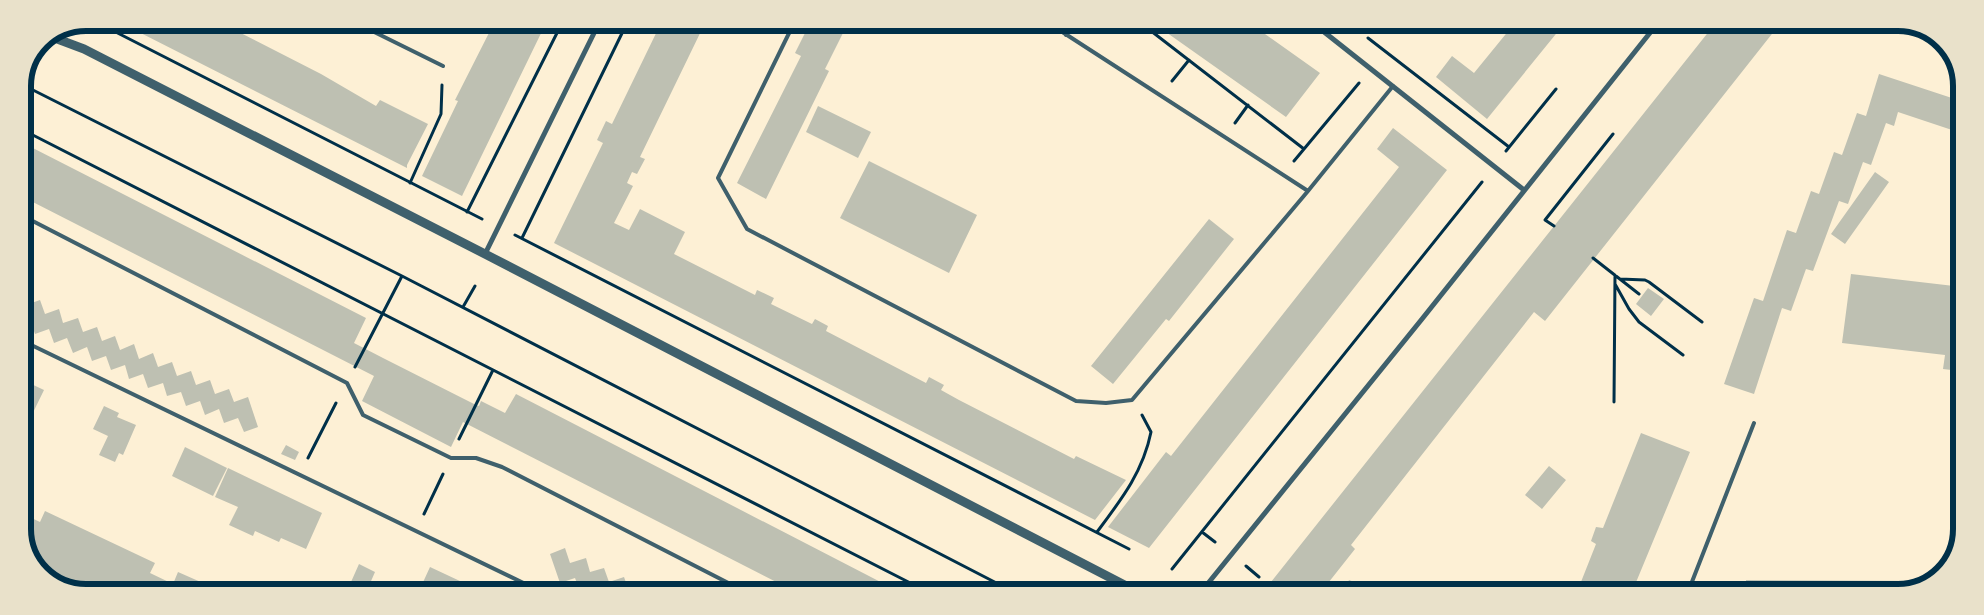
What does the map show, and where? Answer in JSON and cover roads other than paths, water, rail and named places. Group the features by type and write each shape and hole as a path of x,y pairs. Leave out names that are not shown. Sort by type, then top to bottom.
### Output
{"street":[{"path":"485,254 595,31"},
{"path":"1323,31 1524,190"},
{"path":"1207,584 1422,319 1651,31"},
{"path":"59,39 84,49 485,254 1123,584"}],"lane":[{"path":"372,31 443,66"},
{"path":"790,31 718,178 747,229 1076,401 1106,403 1132,400 1308,191 1393,86"},
{"path":"1060,31 1308,191"},
{"path":"1066,35 1069,31"},
{"path":"31,221 346,383 363,415 450,458 476,458 502,467 730,584"},
{"path":"31,345 526,584"},
{"path":"1691,584 1754,423"}]}
